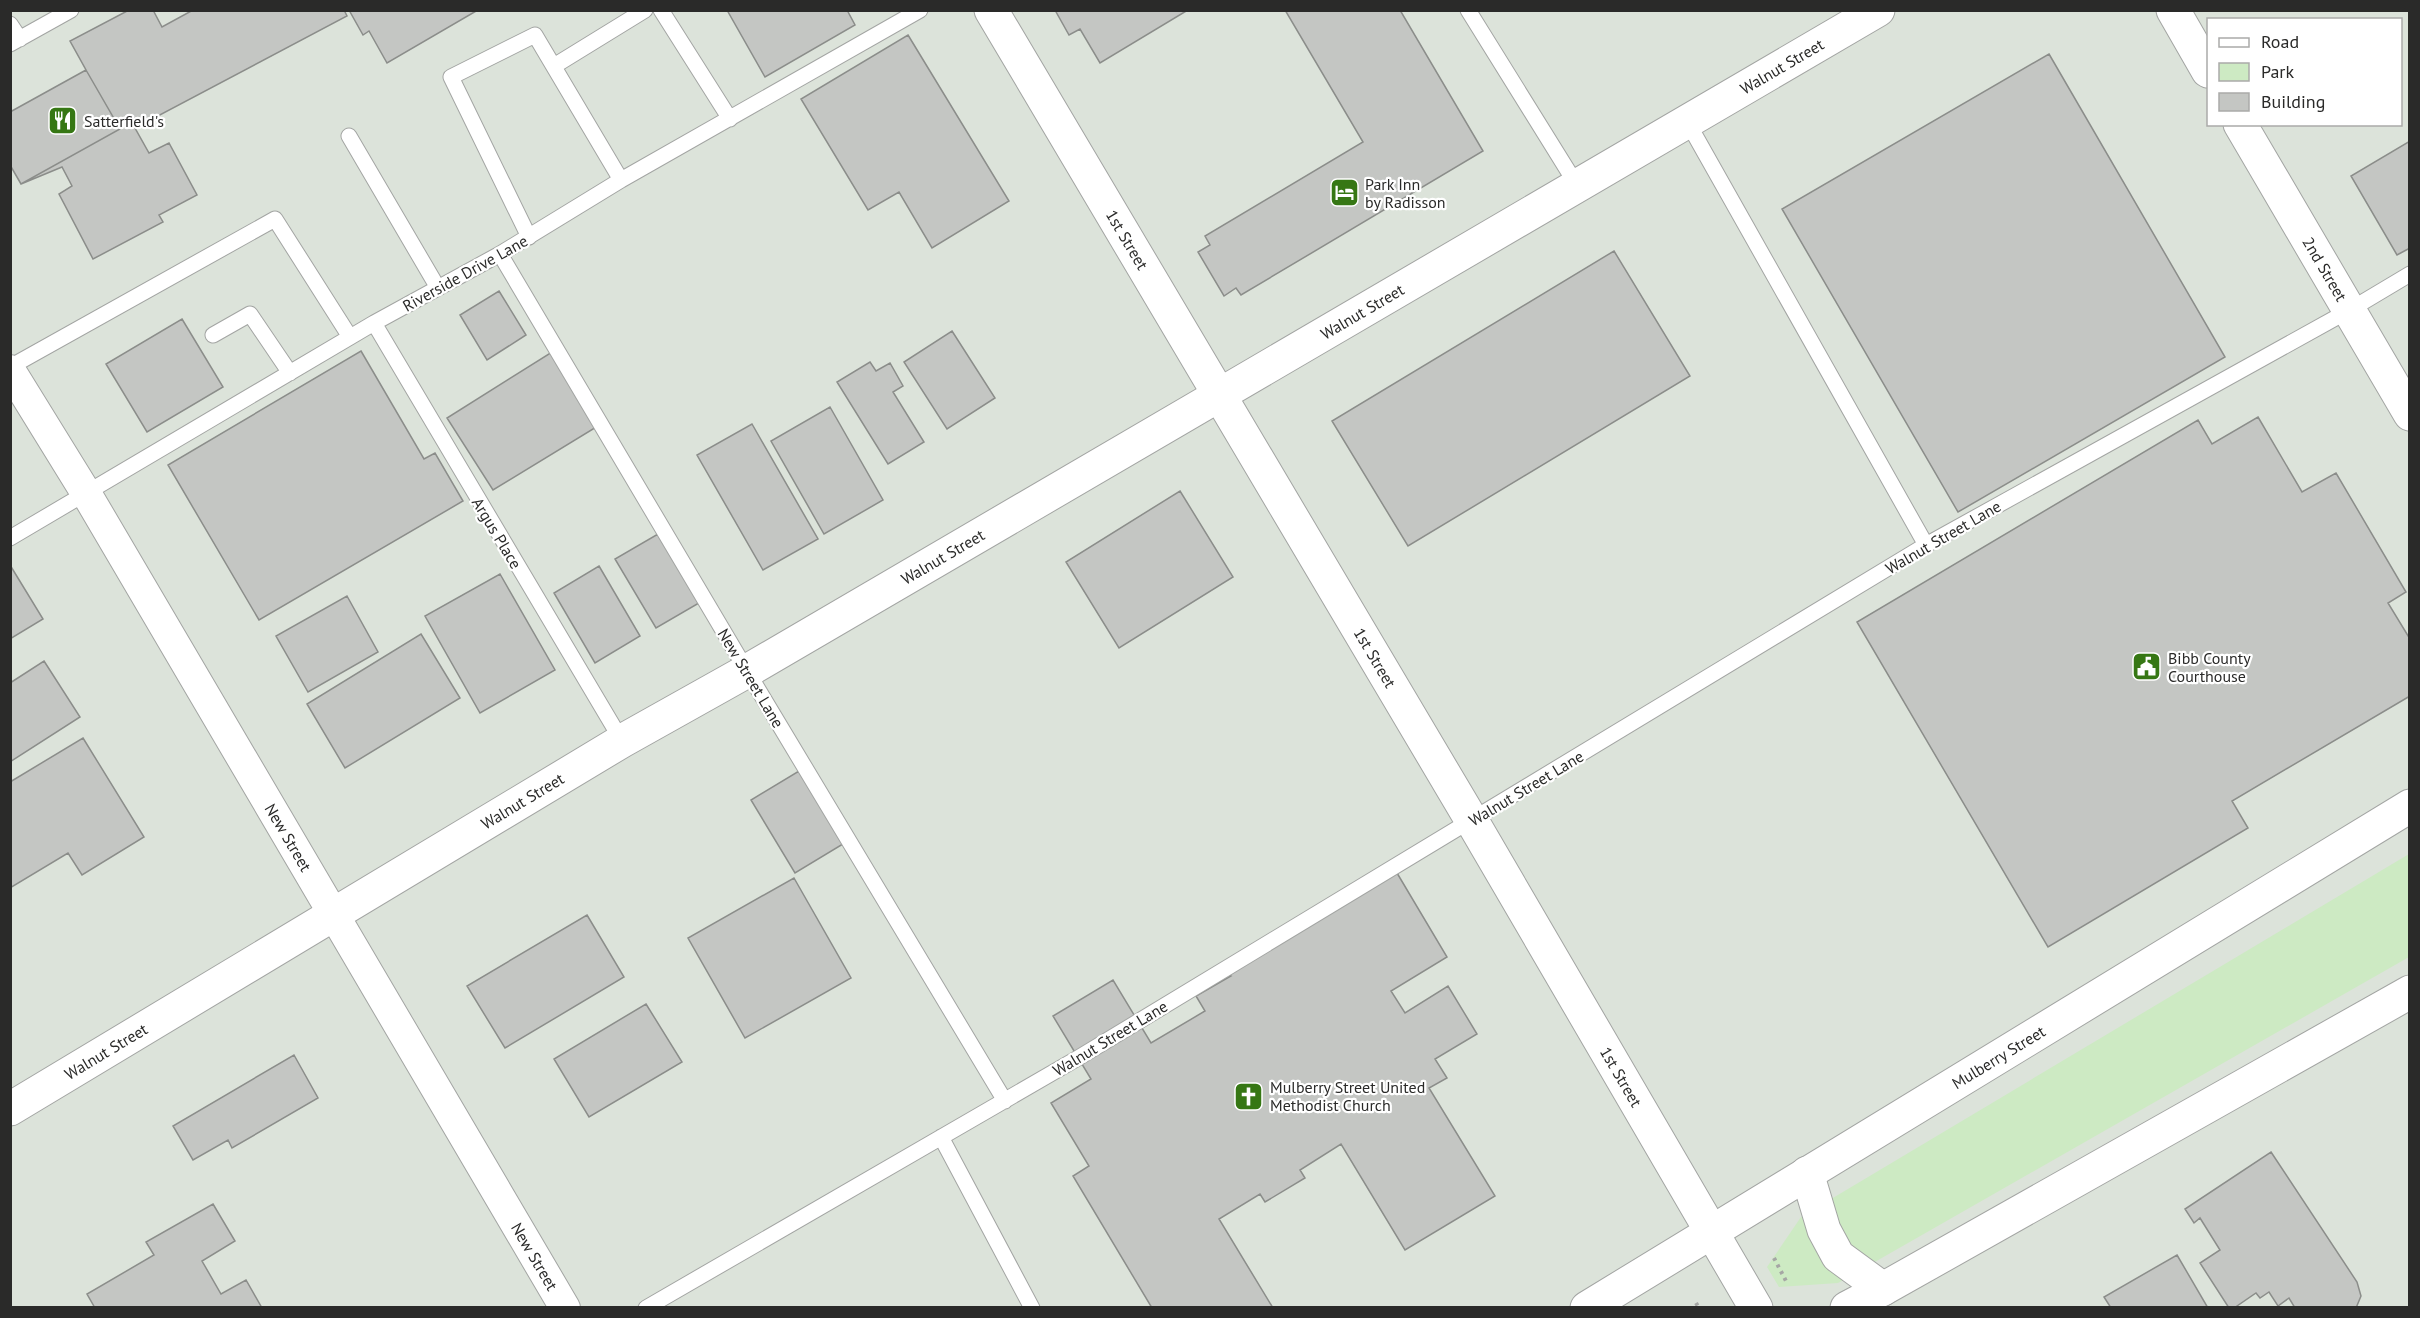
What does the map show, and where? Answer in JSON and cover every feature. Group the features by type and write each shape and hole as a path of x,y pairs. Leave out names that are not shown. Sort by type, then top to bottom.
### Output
{"street":[{"name":"1st Street","path":"991,10 1472,821 1756,1308"},
{"name":"Walnut Street","path":"10,1109 622,741 747,671 1878,10"},
{"path":"2173,10 2207,69"},
{"name":"2nd Street","path":"2241,126 2409,414"},
{"name":"New Street","path":"10,369 86,493 565,1308"},
{"name":"Mulberry Street","path":"1587,1308 2409,806"},
{"path":"1848,1308 2409,992"},
{"path":"1807,1173 1824,1230 1838,1256 1883,1289"}],"lane":[{"path":"10,24 15,41 71,10"},
{"path":"554,66 645,10"},
{"path":"660,10 730,119"},
{"name":"Riverside Drive Lane","path":"10,538 374,323 500,254 621,180 920,10"},
{"path":"1468,10 1578,187"},
{"path":"528,237 451,77 535,35 621,180"},
{"path":"1688,123 1926,545"},
{"path":"349,136 438,288"},
{"path":"10,369 274,219 350,337"},
{"name":"New Street Lane","path":"500,254 1005,1101"},
{"name":"Walnut Street Lane","path":"646,1308 1005,1101 1926,545 2348,311 2409,274"},
{"path":"213,335 250,314 290,373"},
{"name":"Argus Place","path":"374,323 622,741"},
{"path":"941,1137 1032,1308"}],"path":[{"path":"1774,1258 1789,1287"}],"shaded area":[{"path":"11,11 2409,11 2409,1307 11,1307"}],"green space":[{"path":"2409,854 2409,957 1838,1283 1779,1287 1767,1267 1801,1217"}],"building":[{"path":"129,10 153,10 162,27 193,10 344,10 347,16 135,128 149,153 169,143 197,195 159,215 163,222 93,259 59,194 72,186 62,167 21,184 10,165 10,112 86,70 70,41"},
{"path":"349,10 478,10 387,63 369,31 363,35"},
{"path":"727,10 847,10 855,25 765,77"},
{"path":"1055,10 1188,10 1100,63 1080,29 1069,35"},
{"name":"Park Inn by Radisson","path":"1285,10 1400,10 1483,151 1241,295 1236,288 1224,296 1198,252 1210,245 1205,236 1363,142"},
{"path":"908,35 1009,201 932,248 899,192 868,210 801,99"},
{"path":"2049,54 2225,357 1958,512 1782,209"},
{"name":"Satterfield's","path":"86,70 120,129 21,184 10,165 10,112"},
{"path":"2410,141 2410,248 2397,255 2351,176"},
{"path":"1614,251 1690,376 1408,546 1332,421"},
{"path":"499,291 526,335 487,360 460,315"},
{"path":"182,319 223,387 147,432 106,364"},
{"path":"952,331 995,398 947,429 904,362"},
{"path":"361,351 424,459 435,453 463,501 259,620 168,465"},
{"path":"552,352 598,426 493,490 447,418"},
{"path":"870,362 876,371 890,363 903,386 893,392 924,442 888,464 837,382"},
{"path":"830,407 883,500 824,534 771,441"},
{"name":"Bibb County Courthouse","path":"2258,417 2302,492 2336,473 2406,592 2388,603 2410,639 2410,696 2232,801 2248,828 2048,947 1857,622 2198,420 2212,444"},
{"path":"752,424 818,539 763,570 697,455"},
{"path":"1180,491 1233,577 1119,648 1066,562"},
{"path":"658,534 699,603 656,628 615,559"},
{"path":"10,565 43,619 10,639"},
{"path":"599,566 640,636 595,663 554,593"},
{"path":"500,574 555,670 480,713 425,616"},
{"path":"347,596 378,652 308,692 276,636"},
{"path":"421,634 460,698 345,768 307,704"},
{"path":"44,661 80,717 10,762 10,683"},
{"path":"83,738 144,837 82,875 68,853 10,888 10,782"},
{"path":"799,771 843,844 795,873 751,800"},
{"name":"Mulberry Street United Methodist Church","path":"1397,873 1447,957 1391,991 1405,1013 1448,986 1477,1034 1435,1059 1447,1078 1429,1088 1495,1196 1405,1250 1341,1144 1300,1170 1305,1178 1265,1202 1260,1194 1219,1219 1273,1308 1152,1308 1073,1176 1089,1166 1051,1103 1091,1079 1053,1016 1113,980 1151,1043 1205,1011 1196,996 1231,976 1228,974"},
{"path":"794,878 851,978 745,1038 688,938"},
{"path":"587,915 624,977 505,1048 467,986"},
{"path":"646,1004 682,1062 589,1117 554,1059"},
{"path":"294,1055 318,1098 232,1148 228,1140 193,1160 173,1126"},
{"path":"2271,1152 2357,1282 2361,1296 2356,1308 2295,1308 2289,1298 2278,1306 2269,1292 2260,1298 2256,1293 2234,1308 2229,1308 2200,1263 2220,1250 2200,1218 2194,1223 2185,1209"},
{"path":"213,1204 235,1241 202,1261 221,1294 246,1280 262,1308 95,1308 87,1294 154,1255 146,1242"},
{"path":"2177,1255 2208,1308 2111,1308 2104,1297"}],"place":[{"name":"Satterfield's","path":"63,121"},
{"name":"Park Inn by Radisson","path":"1344,193"},
{"name":"Bibb County Courthouse","path":"2147,667"},
{"name":"Mulberry Street United Methodist Church","path":"1249,1096"}]}
